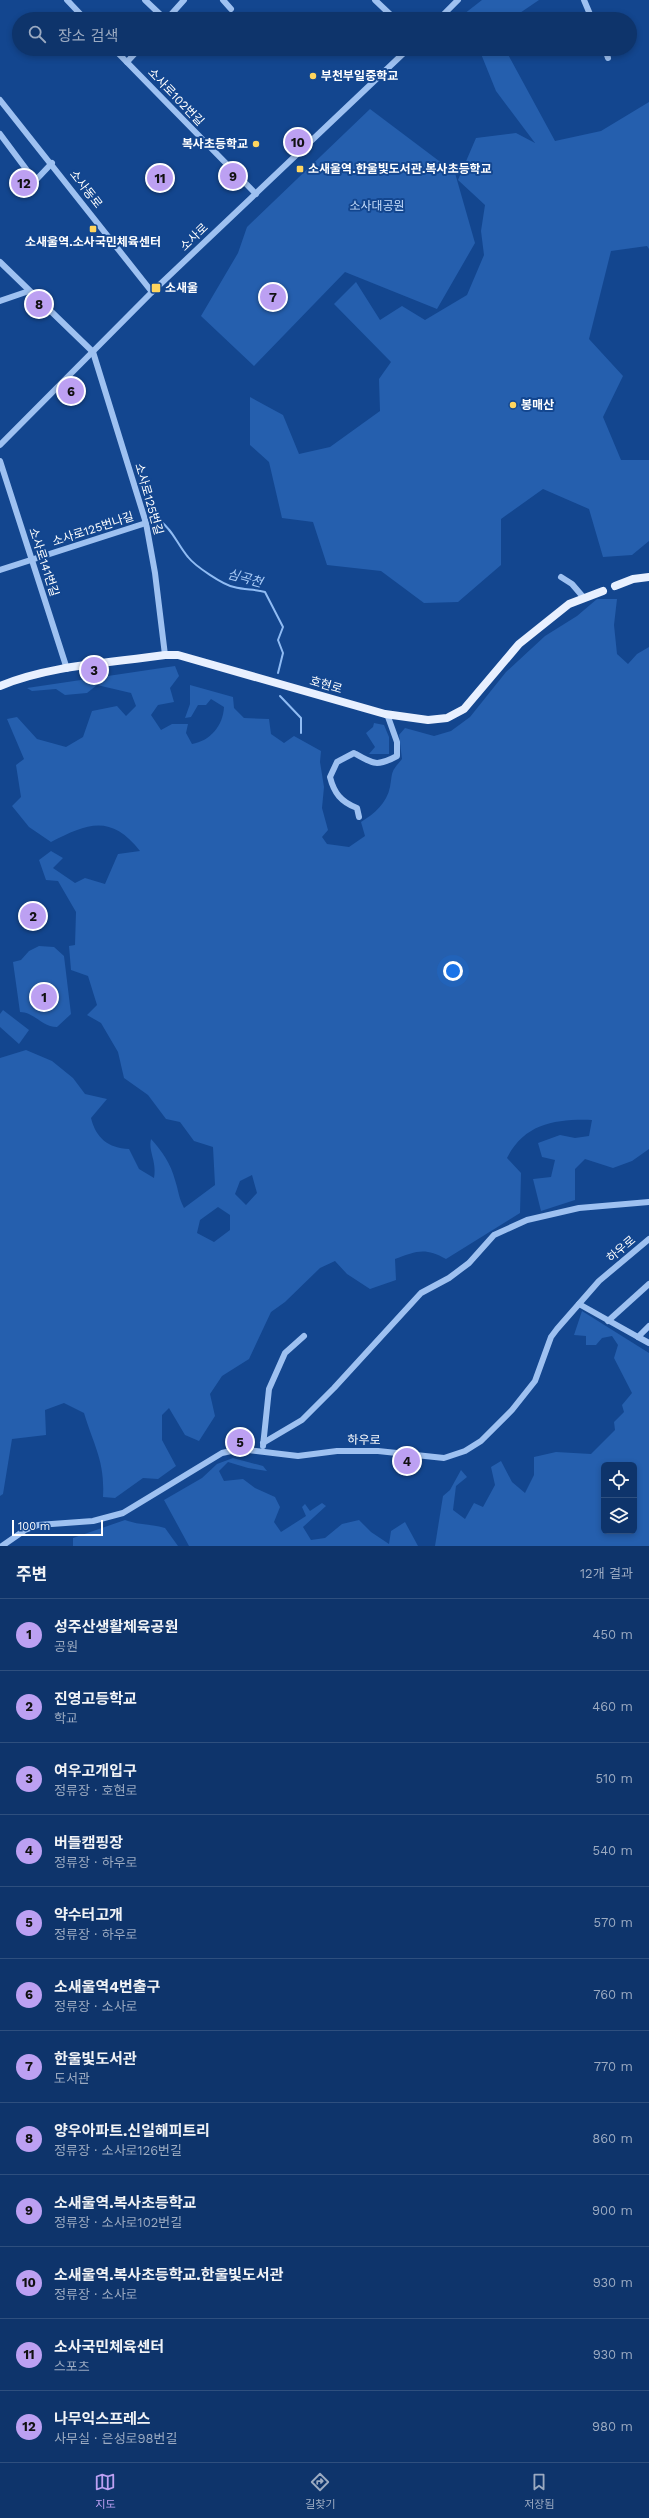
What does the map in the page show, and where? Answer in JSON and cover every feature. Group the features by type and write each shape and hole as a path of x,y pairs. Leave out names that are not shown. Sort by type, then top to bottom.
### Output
{"main road":[{"path":"616,586 634,579 649,578"},
{"name":"호현로","path":"0,686 12,681 66,669 165,655 195,659 387,714 428,720 447,718 464,708 519,644 569,604 602,591"}],"street":[{"path":"67,0 78,12"},
{"path":"145,0 158,12"},
{"path":"173,12 184,0"},
{"path":"223,0 231,9"},
{"path":"375,0 388,12"},
{"path":"445,12 458,0"},
{"path":"584,0 589,12"},
{"name":"소사로102번길","path":"121,56 256,194"},
{"path":"127,62 133,56"},
{"name":"소사로","path":"0,445 152,292 401,56"},
{"name":"소사동로","path":"0,100 52,163 152,292"},
{"path":"0,134 35,181 52,163"},
{"path":"0,262 93,352"},
{"path":"0,301 29,291"},
{"name":"소사로125번길","path":"93,352 146,523 155,573 165,655"},
{"name":"소사로141번길","path":"0,461 66,669"},
{"name":"소사로125번나길","path":"0,570 146,523"},
{"path":"561,577 572,584 584,598"},
{"path":"358,817 357,808 349,805 334,793 330,777 337,762 354,753 371,763 383,764 397,756 397,742 387,714"},
{"path":"263,1443 302,1420 334,1388 421,1293 449,1278 469,1263 494,1235 527,1220 579,1208 649,1202"},
{"name":"하우로","path":"2,1546 25,1530 38,1525 93,1521 123,1513 222,1453 240,1449 298,1456 337,1451 378,1451 444,1458 465,1451 481,1440 512,1410 535,1380 551,1337 579,1304 599,1281 649,1239"},
{"path":"608,1320 649,1284"},
{"path":"579,1304 649,1343"},
{"path":"638,1337 649,1326"},
{"path":"262,1451 269,1389 285,1353 304,1336"}],"green space":[{"path":"482,0 539,0 521,12 467,12"},
{"path":"482,56 509,56 555,141 601,131 649,102 649,249 647,246 611,251 589,339 623,376 603,417 621,460 649,460 649,541 632,555 603,557 589,509 543,489 501,519 501,565 458,602 424,603 381,571 327,565 313,522 282,518 269,462 250,445 250,397 283,415 299,454 330,447 380,411 379,379 391,362 334,304 356,282 380,320 402,306 425,320 467,295 484,255 481,231 485,205 458,180 476,138 516,133 535,143 496,91"},
{"name":"소사대공원","path":"370,109 455,173 475,243 437,309 345,272 254,366 201,316 238,253 247,227"},
{"path":"597,599 617,599 614,625 617,654 628,664 637,654 649,647 649,1149 632,1161 613,1168 585,1159 575,1169 575,1200 541,1211 533,1179 551,1177 555,1160 542,1157 538,1143 560,1135 575,1138 589,1136 592,1120 554,1122 532,1130 514,1146 507,1158 521,1173 520,1213 446,1259 432,1253 415,1252 395,1259 396,1280 370,1289 347,1274 335,1261 320,1268 285,1302 271,1312 249,1359 222,1376 210,1394 215,1416 199,1441 185,1435 169,1408 162,1415 162,1440 176,1466 158,1479 143,1478 115,1498 103,1497 101,1463 84,1413 64,1403 45,1410 46,1435 12,1439 3,1494 0,1496 0,1058 26,1050 52,1061 73,1078 85,1094 107,1099 91,1118 96,1131 104,1141 109,1144 115,1147 129,1149 139,1169 154,1178 155,1172 150,1144 151,1139 169,1163 184,1208 215,1185 213,1147 194,1141 180,1122 166,1119 148,1095 124,1078 118,1052 101,1023 87,1015 97,1005 88,976 71,970 69,946 75,945 76,912 58,881 46,880 39,860 51,851 63,858 53,868 75,883 85,878 105,884 118,854 140,851 119,831 109,827 98,826 76,830 51,842 29,827 12,806 21,797 16,765 24,759 7,719 17,717 37,739 66,747 83,737 92,711 117,706 126,716 136,706 131,693 97,685 87,693 65,695 56,689 32,691 27,688 175,666 179,676 170,688 174,702 158,705 151,715 161,730 172,724 188,724 186,733 192,744 204,740 210,736 218,726 224,707 211,699 206,705 198,705 191,717 185,718 190,704 190,685 233,697 234,708 244,718 269,719 271,734 284,743 294,736 321,751 320,762 324,787 322,808 328,830 322,837 327,844 349,847 365,836 361,822 375,812 386,798 395,767 402,759 399,735 405,728 434,736 451,731 470,717 506,672 545,636 577,616","holes":["252,1175 257,1193 246,1205 235,1194 240,1181","218,1207 230,1215 230,1230 214,1242 197,1233 200,1220"]},
{"path":"374,723 384,725 389,737 389,754 369,754 375,747 366,733 373,727"},
{"path":"39,946 54,947 64,956 71,1014 57,1027 47,1025 30,1014 20,1012 13,962 21,960 29,951"},
{"path":"3,1010 29,1030 19,1044 0,1027 0,1014"},
{"path":"582,1311 649,1353 649,1546 435,1546 443,1496 450,1490 461,1470 467,1477 456,1486 453,1510 465,1519 474,1503 483,1507 495,1485 491,1467 501,1461 512,1482 525,1493 534,1475 534,1457 556,1452 591,1454 615,1430 614,1422 624,1412 622,1405 632,1393 614,1358 618,1345 612,1336 602,1338 596,1345 586,1345 586,1336 574,1335"},
{"path":"233,1458 263,1466 267,1471 248,1468 228,1462 219,1471 224,1481 243,1479 255,1488 275,1497 280,1507 274,1522 281,1532 306,1516 302,1507 305,1504 310,1511 322,1503 326,1506 303,1527 311,1540 325,1538 342,1524 359,1520 371,1532 389,1544 391,1531 405,1522 418,1546 189,1546 164,1500 202,1478 217,1464"},
{"path":"125,1520 165,1528 178,1546 73,1546 73,1538"}],"waterway":[{"name":"심곡천","path":"159,520 164,524 188,557 210,575 229,586 265,592 283,627 278,640 283,653 278,673"},
{"name":"심곡천","path":"280,696 301,718 301,733"}],"place":[{"name":"부천부일중학교","path":"313,76"},
{"name":"소새울역.복사초등학교.한울빛도서관","path":"298,142"},
{"name":"복사초등학교","path":"256,144"},
{"name":"소새울역.한울빛도서관.복사초등학교","path":"300,169"},
{"name":"소새울역.복사초등학교","path":"233,176"},
{"name":"소사국민체육센터","path":"160,178"},
{"name":"나무익스프레스","path":"24,183"},
{"name":"소새울역.소사국민체육센터","path":"93,229"},
{"name":"소새울","path":"156,288"},
{"name":"한울빛도서관","path":"273,297"},
{"name":"양우아파트.신일해피트리","path":"39,304"},
{"name":"소새울역4번출구","path":"71,391"},
{"name":"봉매산","path":"513,405"},
{"name":"여우고개입구","path":"94,670"},
{"name":"진영고등학교","path":"33,916"},
{"name":"성주산생활체육공원","path":"44,997"},
{"name":"약수터고개","path":"240,1442"},
{"name":"버들캠핑장","path":"407,1461"}]}
